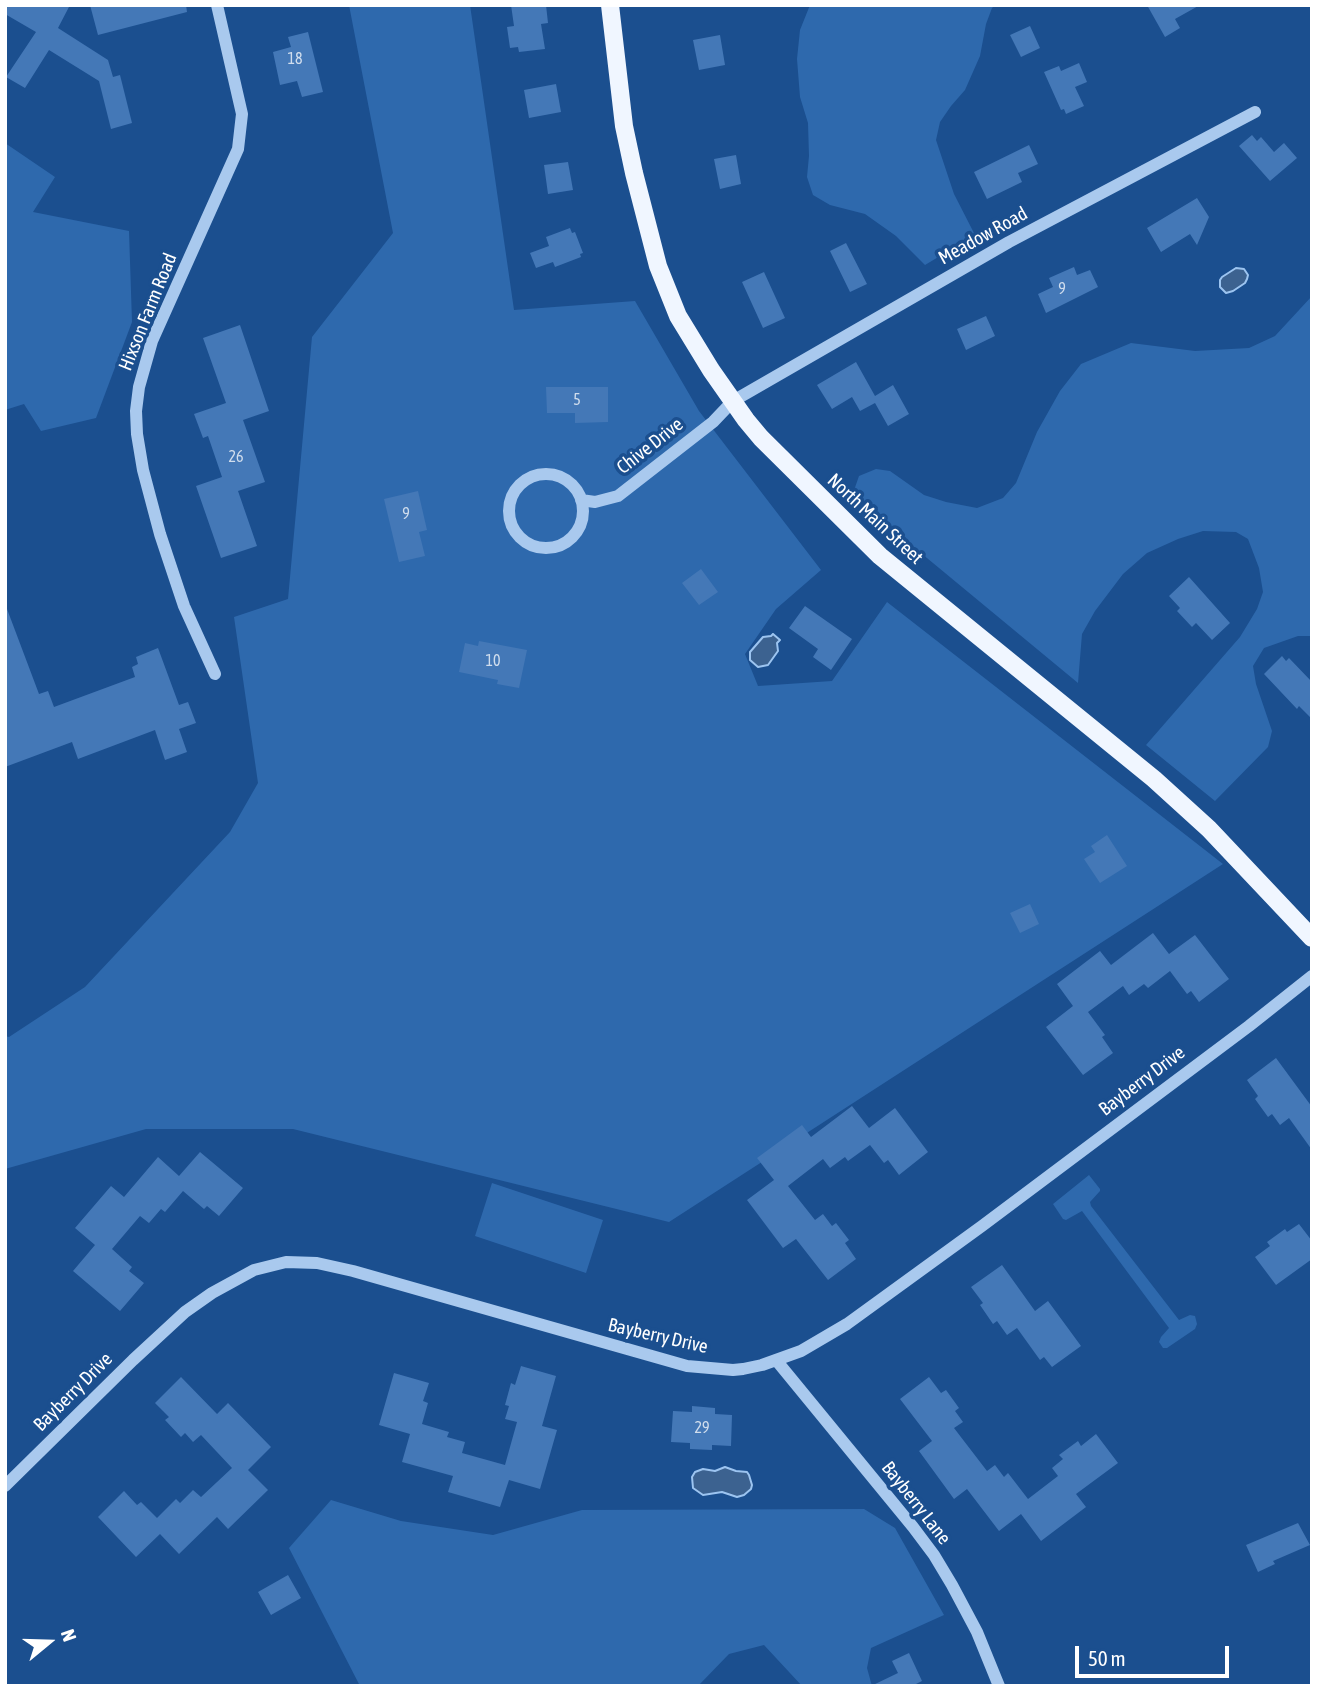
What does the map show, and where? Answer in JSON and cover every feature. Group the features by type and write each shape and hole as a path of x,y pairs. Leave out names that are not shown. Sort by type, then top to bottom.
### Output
{"main road":[{"name":"North Main Street","path":"610,5 624,126 658,266 678,316 733,401 761,438 880,556 1154,779 1209,829 1312,938"}],"street":[{"name":"Hixson Farm Road","path":"215,674 184,606 157,523 137,433 136,411 138,387 152,341 238,149 242,114 217,5"},
{"name":"Meadow Road","path":"733,401 1009,242 1255,112"},
{"name":"Chive Drive","path":"581,500 594,502 618,496 713,422 733,401"},
{"path":"536,476 558,476 576,489 581,500 583,511 576,533 568,542 557,547 534,546 524,540 511,521 512,498 518,488 536,476"},
{"name":"Bayberry Drive","path":"5,1486 133,1360 186,1312 212,1293 254,1270 286,1262 317,1263 353,1270 675,1364 733,1370 751,1368 776,1360 813,1345 846,1324 982,1226 1312,976"},
{"name":"Bayberry Lane","path":"776,1360 934,1555 977,1632 999,1686"}],"shaded area":[{"path":"349,5 470,5 514,310 635,301 699,411 821,570 776,609 745,654 758,686 832,681 887,602 1223,864 669,1222 293,1129 146,1129 5,1169 5,1036 9,1037 85,987 230,832 258,783 234,617 288,599 312,337 393,233"},
{"path":"810,5 995,5 986,24 980,56 965,90 940,122 936,140 954,194 975,235 925,265 896,236 865,214 830,205 813,195 807,177 808,123 800,97 797,59 800,30"},
{"path":"5,143 55,177 33,212 129,231 132,322 96,418 41,431 24,404 5,410"},
{"path":"1236,268 1244,269 1248,275 1247,279 1233,291 1226,293 1220,287 1220,280"},
{"path":"1312,296 1312,636 1298,636 1264,648 1253,666 1256,684 1272,731 1268,747 1215,801 1146,745 1240,637 1257,609 1263,592 1259,568 1248,539 1236,532 1203,531 1147,553 1123,574 1095,611 1082,634 1078,683 852,496 859,476 876,469 890,471 924,495 946,502 977,508 1003,498 1016,483 1037,432 1060,391 1081,364 1131,343 1195,351 1249,348 1275,336"},
{"path":"773,634 780,640 777,643 778,651 768,665 758,667 750,660 750,652 763,637"},
{"path":"1089,1175 1100,1189 1090,1202 1091,1206 1179,1320 1190,1315 1195,1316 1195,1329 1167,1348 1163,1348 1159,1342 1169,1328 1082,1211 1066,1220 1053,1204"},
{"path":"492,1183 603,1220 586,1273 475,1236"},
{"path":"725,1467 747,1472 751,1489 737,1497 722,1492 703,1495 693,1488 692,1477 695,1472 703,1469 715,1471"},
{"path":"331,1500 401,1521 493,1535 582,1510 864,1509 895,1528 944,1615 871,1648 867,1668 872,1686 802,1686 764,1645 729,1654 698,1686 360,1686 289,1548"}],"building":[{"path":"5,5 70,5 58,28 108,60 113,77 120,75 132,123 111,129 99,81 49,50 25,88 6,77 36,32 5,14"},
{"path":"90,5 186,5 187,12 98,35"},
{"path":"511,5 546,5 548,23 541,24 545,49 519,52 518,47 510,48 507,27 514,26"},
{"path":"1147,5 1200,5 1175,19 1180,28 1165,37"},
{"path":"1030,26 1040,48 1021,57 1010,35"},
{"path":"308,32 323,92 302,97 297,81 280,85 273,52 291,47 288,37"},
{"path":"720,35 725,65 699,70 693,40"},
{"path":"1079,63 1087,82 1075,87 1084,106 1066,114 1064,109 1061,110 1044,72 1059,66 1061,71"},
{"path":"556,84 561,112 529,118 524,90"},
{"path":"1252,135 1257,141 1261,137 1274,152 1284,143 1297,158 1270,181 1239,146"},
{"path":"1029,145 1038,164 1018,173 1022,182 987,199 974,172"},
{"path":"736,155 741,184 720,189 714,159"},
{"path":"568,162 573,190 548,194 544,165"},
{"path":"1197,198 1209,217 1197,245 1190,234 1161,252 1147,228"},
{"path":"570,228 572,233 575,232 583,253 580,254 581,257 555,267 553,262 536,268 530,253 549,246 546,237"},
{"path":"846,243 867,284 850,292 830,251"},
{"path":"1074,267 1077,275 1090,270 1098,287 1046,313 1038,294 1053,287 1049,278"},
{"path":"764,272 785,318 763,328 742,282"},
{"path":"986,316 995,336 966,350 957,329"},
{"path":"240,325 269,411 243,420 265,482 238,491 257,546 221,558 196,486 222,477 208,436 203,438 194,414 226,403 203,338"},
{"path":"856,362 875,396 893,385 909,414 888,426 875,403 860,411 852,397 832,409 817,385"},
{"path":"546,387 608,387 608,422 575,423 575,413 547,413"},
{"path":"418,491 427,530 419,532 425,556 399,562 384,499"},
{"path":"701,569 718,592 699,605 682,583"},
{"path":"1189,577 1230,623 1212,640 1196,623 1192,627 1177,611 1180,608 1169,596"},
{"path":"805,606 852,639 831,670 813,657 818,649 789,628"},
{"path":"7,609 39,694 48,691 54,707 135,677 132,667 138,664 136,657 158,648 179,705 188,702 196,723 179,729 187,752 165,760 155,730 78,759 72,742 5,767"},
{"path":"479,641 527,650 519,688 497,684 498,680 459,672 465,643 478,646"},
{"path":"1282,656 1286,661 1289,658 1312,682 1312,719 1299,706 1297,709 1264,674"},
{"path":"1107,835 1127,866 1100,883 1084,859 1095,852 1091,846"},
{"path":"1030,904 1039,924 1020,933 1010,913"},
{"path":"1153,933 1169,954 1195,935 1229,979 1199,1002 1191,991 1187,994 1170,971 1148,988 1144,984 1129,995 1123,986 1088,1012 1105,1035 1102,1037 1113,1053 1083,1075 1046,1027 1073,1006 1057,984 1100,951 1111,965"},
{"path":"1276,1058 1312,1107 1312,1150 1289,1118 1280,1125 1272,1114 1268,1117 1255,1099 1258,1096 1247,1080"},
{"path":"852,1106 869,1128 895,1108 928,1152 899,1175 888,1160 884,1163 870,1145 848,1161 845,1157 830,1168 823,1159 788,1186 815,1220 823,1214 832,1226 836,1223 849,1240 845,1243 856,1259 828,1280 796,1239 783,1248 747,1200 774,1180 757,1158 802,1125 811,1137"},
{"path":"200,1152 243,1188 219,1216 207,1206 204,1209 183,1191 165,1212 161,1209 149,1223 140,1216 112,1249 132,1267 129,1271 144,1283 120,1311 73,1271 95,1245 75,1228 111,1186 124,1197 158,1157 179,1176"},
{"path":"1299,1224 1312,1241 1312,1259 1276,1285 1255,1257 1270,1246 1267,1242 1285,1229 1287,1232"},
{"path":"1002,1265 1035,1311 1048,1301 1081,1346 1052,1367 1044,1357 1040,1360 1017,1328 1007,1335 997,1321 993,1324 980,1305 983,1303 971,1287"},
{"path":"521,1366 556,1376 542,1426 557,1430 540,1489 509,1480 500,1507 448,1492 453,1476 402,1462 410,1434 379,1425 394,1373 429,1383 423,1401 428,1403 422,1424 449,1432 447,1437 465,1442 462,1453 505,1465 517,1422 505,1419 509,1406 505,1405 511,1383 515,1385"},
{"path":"181,1377 217,1414 228,1403 271,1447 248,1470 268,1490 228,1529 217,1517 179,1554 160,1534 136,1557 98,1517 124,1491 137,1505 141,1502 157,1518 176,1499 180,1503 193,1490 201,1497 232,1468 201,1435 193,1442 185,1433 181,1437 165,1420 169,1417 155,1403"},
{"path":"929,1377 941,1393 946,1390 959,1408 955,1411 963,1422 954,1428 987,1471 995,1465 1004,1477 1008,1473 1028,1499 1058,1476 1052,1468 1063,1459 1059,1455 1078,1441 1081,1446 1096,1434 1118,1463 1076,1494 1086,1507 1041,1541 1021,1514 999,1531 967,1489 954,1499 919,1451 932,1441 900,1399"},
{"path":"692,1406 715,1408 715,1414 732,1415 731,1446 712,1445 712,1450 690,1449 690,1443 671,1442 673,1411 692,1412"},
{"path":"1298,1523 1310,1545 1273,1561 1275,1564 1258,1572 1246,1545"},
{"path":"288,1575 301,1598 271,1615 258,1592"},
{"path":"909,1653 922,1681 912,1686 871,1686 898,1673 892,1661"}]}
